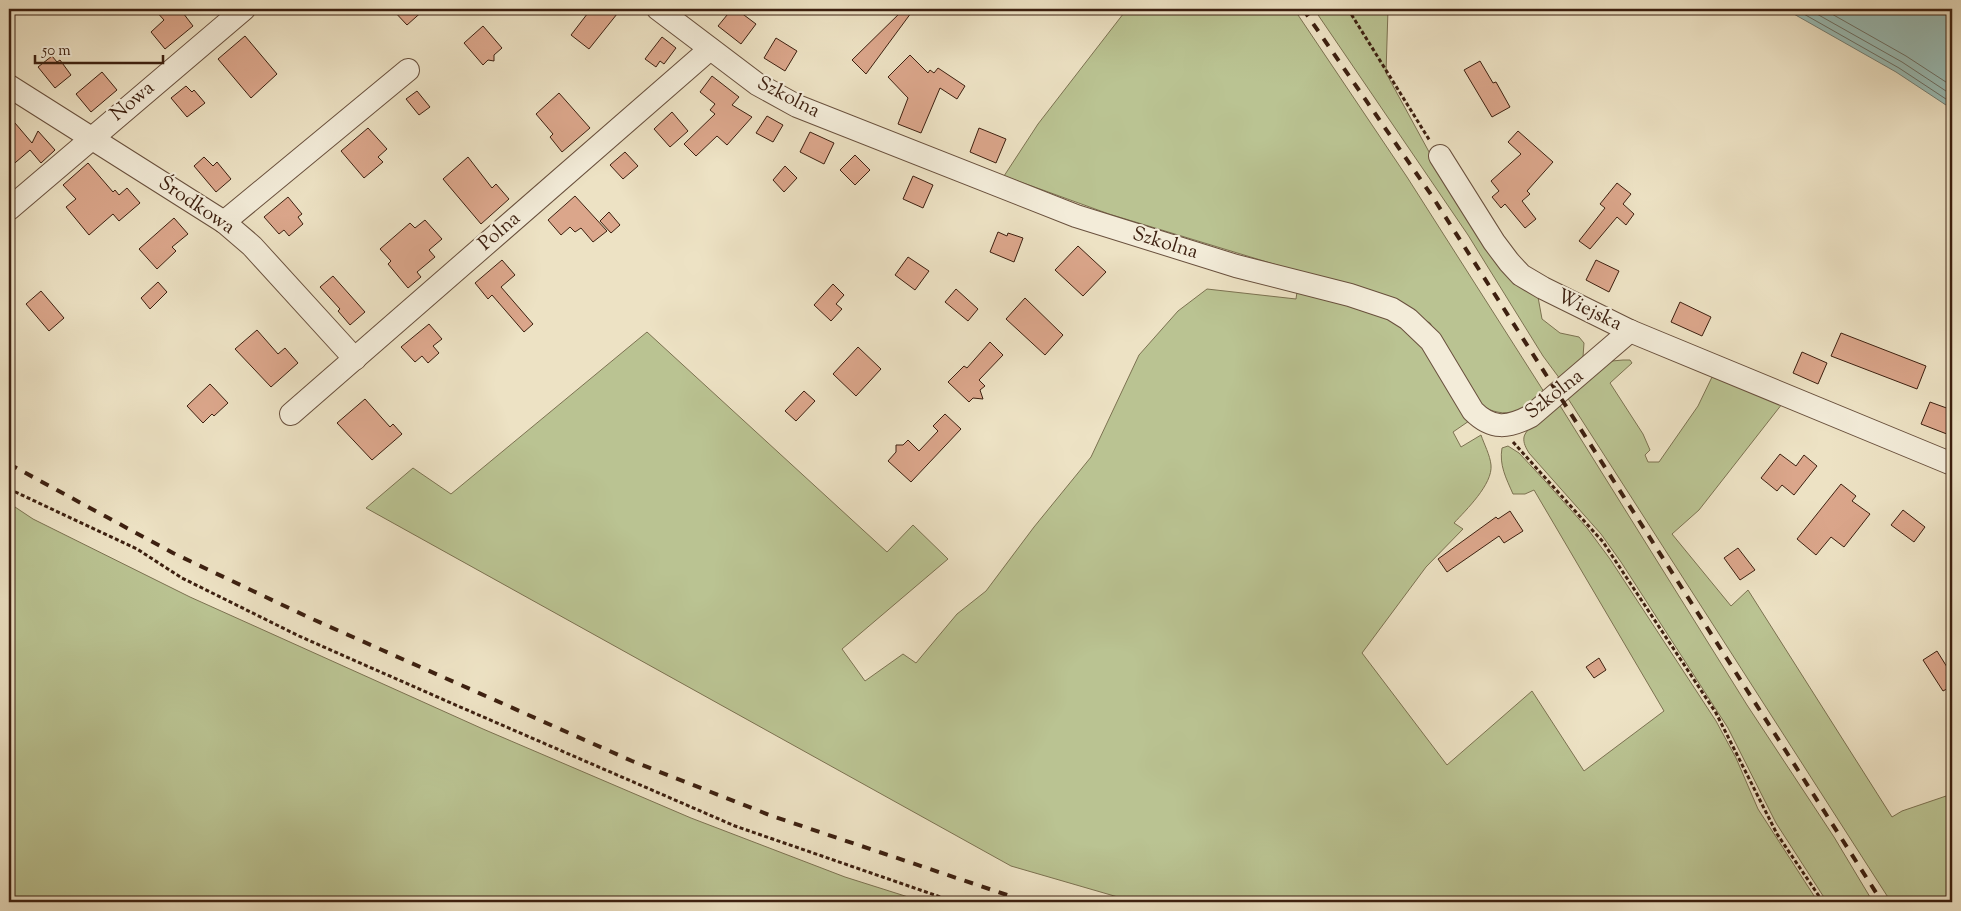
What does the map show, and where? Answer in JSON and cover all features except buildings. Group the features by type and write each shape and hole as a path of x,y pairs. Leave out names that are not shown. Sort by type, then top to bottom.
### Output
{"street":[{"name":"Nowa","path":"9,209 244,9"},
{"name":"Szkolna","path":"658,9 757,84 797,106 1076,216 1236,266 1350,295 1392,309 1408,318 1431,341 1473,411 1486,421 1504,426 1518,423 1541,410 1630,331"},
{"name":"Polna","path":"291,414 710,49"},
{"path":"224,222 408,70"},
{"name":"Środkowa","path":"9,86 224,222 252,246 355,359"},
{"name":"Wiejska","path":"1440,156 1494,242 1521,275 1543,288 1630,331 1952,464"}],"path":[{"path":"1348,9 1440,156"},
{"path":"1504,426 1514,444 1603,542 1716,713 1777,834 1823,902"},
{"path":"9,489 137,549 182,578 299,636 450,703 735,826 955,902"}],"green space":[{"path":"1127,9 1294,9 1407,177 1546,395 1522,410 1506,413 1489,410 1480,405 1430,323 1379,296 1109,214 1004,176 1038,124"},
{"path":"1314,9 1388,9 1386,73 1434,161 1538,297 1542,319 1560,333 1579,337 1584,343 1583,357 1560,379 1543,356 1468,235"},
{"path":"1207,289 1296,299 1297,292 1340,302 1396,322 1417,338 1469,421 1453,432 1461,447 1481,435 1491,465 1490,472 1488,480 1478,496 1454,523 1463,529 1426,567 1362,653 1447,765 1532,691 1584,771 1664,711 1534,490 1525,494 1513,494 1501,460 1502,448 1508,446 1519,453 1546,482 1587,528 1610,559 1716,721 1736,758 1758,809 1818,902 1135,902 1011,866 366,508 413,468 451,494 647,332 887,552 913,525 948,559 842,649 865,681 903,654 916,663 957,614 986,591 1034,527 1091,457 1139,355 1178,311"},
{"path":"1630,360 1632,363 1610,383 1643,434 1650,450 1645,455 1648,462 1659,462 1698,406 1713,375 1782,404 1699,510 1672,534 1731,606 1748,590 1892,817 1902,811 1952,794 1952,902 1891,902 1567,397 1612,361"},
{"path":"1559,404 1747,705 1834,837 1873,902 1827,902 1776,823 1728,728 1621,562 1601,534 1529,453 1524,441 1526,433"},
{"path":"9,503 33,519 190,597 483,729 691,818 845,877 924,902 9,902"}],"water":[{"path":"1785,9 1952,9 1952,109 1896,72"}],"railway":[{"path":"1303,9 1434,199 1882,902"},
{"path":"9,464 173,553 310,618 632,761 772,816 1028,902"}]}
